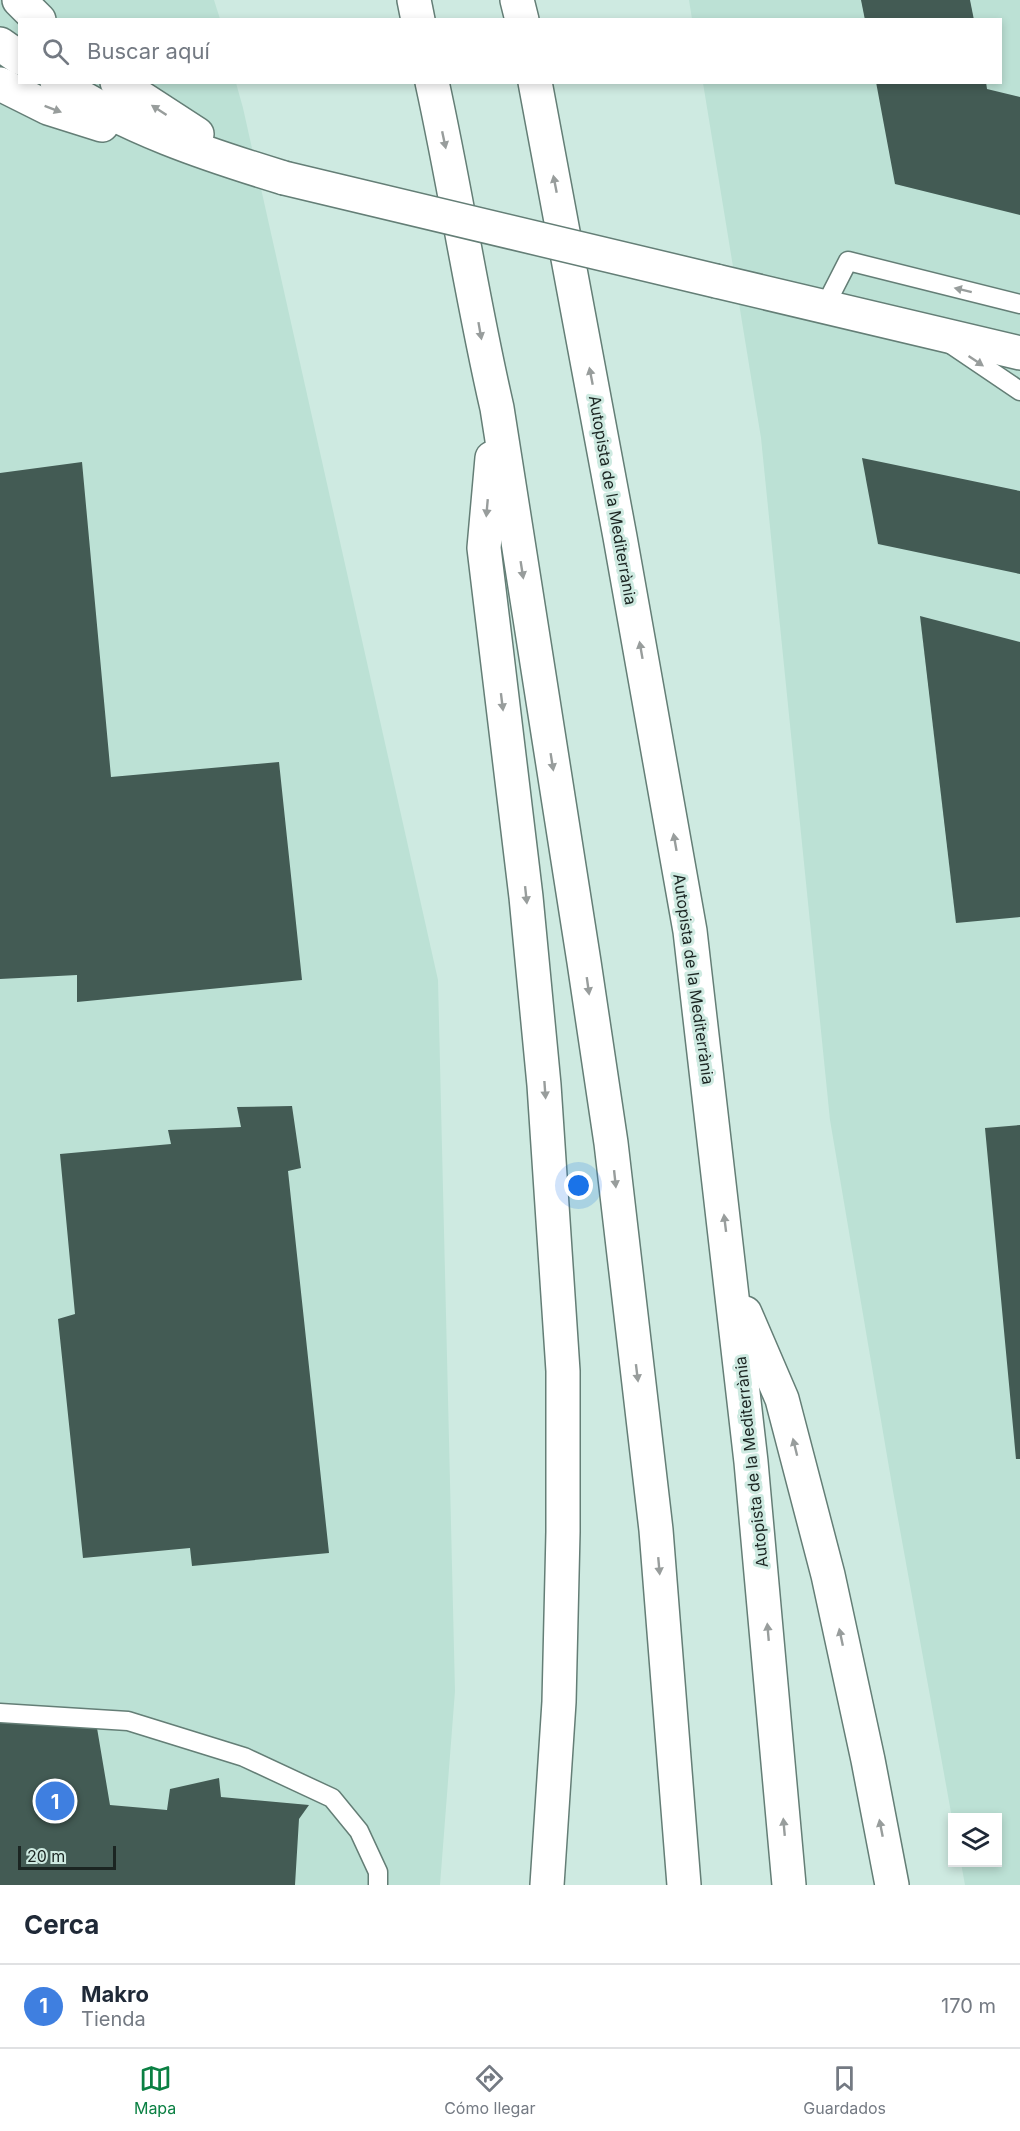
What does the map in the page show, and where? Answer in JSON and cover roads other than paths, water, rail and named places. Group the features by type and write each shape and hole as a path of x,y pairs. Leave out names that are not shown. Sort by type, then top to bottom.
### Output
{"main road":[{"path":"19,0 37,18"},
{"path":"414,0 418,18"},
{"path":"517,0 522,18"},
{"path":"0,44 18,57"},
{"path":"0,84 48,108 83,120 171,141"},
{"path":"60,84 108,113 171,141 284,178 1020,353"},
{"path":"120,84 176,122 284,178"},
{"path":"432,84 453,179 482,345 497,408 585,962 611,1143 656,1530 684,1885"},
{"name":"Autopista de la Mediterrània","path":"535,84 620,537 690,931 732,1281 766,1609 789,1885"},
{"path":"497,408 483,548 528,909 544,1085 563,1371 563,1532 559,1702 547,1885"},
{"path":"732,1281 782,1399 828,1575 892,1885"}],"lane":[{"path":"825,306 848,261 1020,304"},
{"path":"933,332 1020,391"},
{"path":"0,1713 128,1722 244,1757 332,1798 359,1831 378,1872 378,1885"}],"place":[{"name":"Makro","path":"55,1801"}]}
